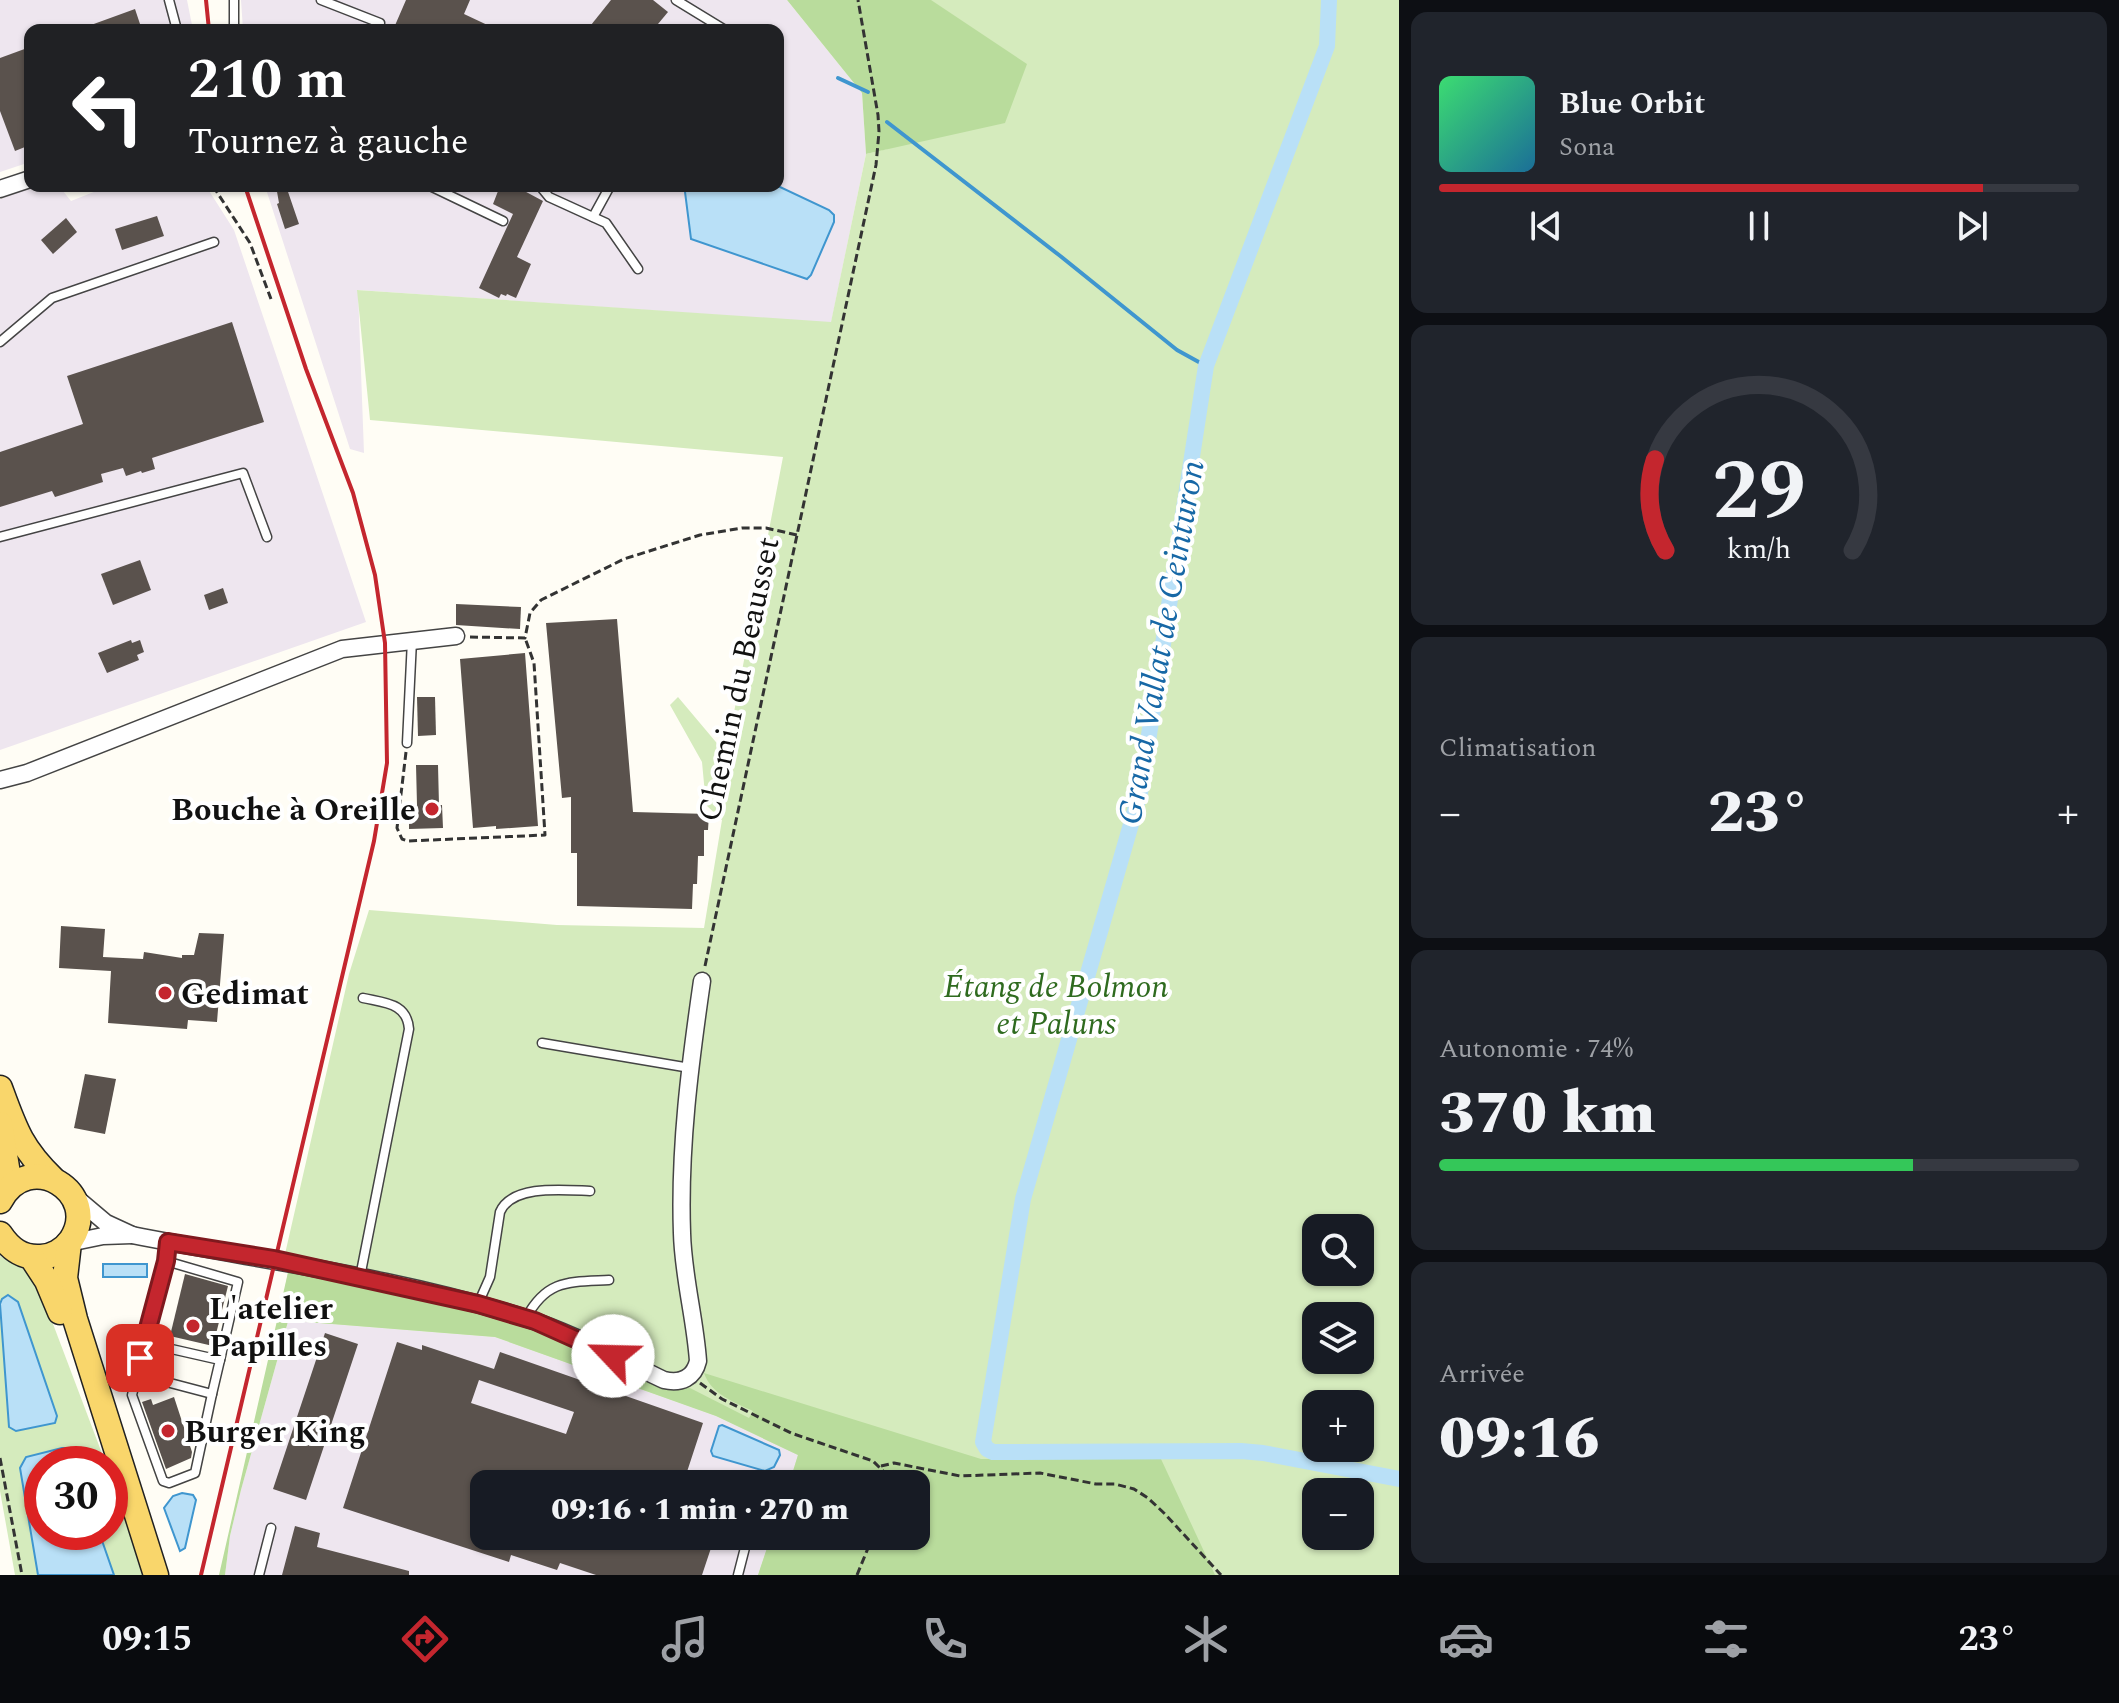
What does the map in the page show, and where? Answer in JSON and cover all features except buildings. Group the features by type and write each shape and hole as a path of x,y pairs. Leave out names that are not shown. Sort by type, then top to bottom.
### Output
{"main road":[{"path":"0,1088 17,1135 27,1152 72,1195 77,1207 78,1219 69,1243 65,1278 108,1428 156,1575"},
{"path":"0,1124 5,1193 31,1177 53,1179"},
{"path":"2,1240 22,1255 32,1258 46,1257 69,1243"},
{"path":"32,1258 47,1281 108,1428"}],"street":[{"path":"0,189 24,181"},
{"path":"0,780 27,773 342,649 456,636"},
{"path":"69,1243 103,1236 132,1235 274,1259 478,1304 526,1318 664,1380 681,1381 693,1373 698,1361 684,1263 682,1220 683,1155 690,1068 702,981"},
{"path":"72,1195 106,1223 132,1235"}],"lane":[{"path":"169,0 175,24"},
{"path":"234,0 234,24"},
{"path":"321,0 380,24"},
{"path":"676,0 715,24"},
{"path":"443,192 503,221"},
{"path":"545,192 549,197 606,223 638,269"},
{"path":"593,217 607,192"},
{"path":"0,342 52,298 214,242"},
{"path":"0,537 243,473 267,537"},
{"path":"407,743 412,640"},
{"path":"360,1278 409,1029 405,1011 397,1006 363,998"},
{"path":"542,1043 690,1068"},
{"path":"478,1304 490,1277 503,1203 518,1195 554,1189 590,1191"},
{"path":"166,1261 238,1282 198,1467 195,1473 169,1483 159,1475 134,1401 136,1374 166,1261 168,1242"},
{"path":"526,1318 533,1304 560,1284 609,1280"},
{"path":"145,1343 220,1360"},
{"path":"136,1374 212,1394"},
{"path":"259,1575 271,1528"},
{"path":"738,1575 744,1550"}],"path":[{"name":"Chemin du Beausset","path":"702,981 876,165 878,115 858,0"},
{"path":"217,192 250,243 271,299"},
{"path":"407,743 397,828 402,839 545,835 534,663 525,638 530,613 541,600 624,559 700,535 742,528 766,528 797,535"},
{"path":"456,636 525,638"},
{"path":"693,1373 711,1393 758,1418 873,1461 884,1470"},
{"path":"0,1458 22,1575"},
{"path":"881,1466 894,1463 960,1476 1040,1473 1134,1489 1165,1514 1221,1575"},
{"path":"857,1575 867,1550"}],"shaded area":[{"path":"0,0 187,0 192,24 24,24 24,164 0,172"},
{"path":"241,0 787,0 862,93 866,154 831,323 358,290 364,453 350,449 267,192 784,192 784,24 243,24"},
{"path":"24,190 64,192 71,201 94,192 210,192 234,230 366,622 0,750 0,199"},
{"path":"289,1318 495,1337 716,1416 799,1455 794,1470 470,1470 470,1550 766,1550 758,1575 225,1575 241,1490"}],"green space":[{"path":"787,0 931,0 1027,64 1005,123 866,154 862,93"},
{"name":"Étang de Bolmon et Paluns","path":"862,0 1399,0 1399,1575 758,1575 766,1550 930,1550 930,1470 793,1470 798,1455 716,1416 495,1337 279,1318 289,1268 285,1254 349,974 369,910 557,925 704,928 722,820 706,805 702,762 670,705 678,697 726,754 783,457 370,420 357,290 831,322 866,154 887,149"},
{"path":"0,1256 36,1279 99,1446 24,1446 24,1550 128,1550 128,1526 145,1575 15,1575 0,1491"},
{"path":"289,1268 505,1316 608,1362 659,1381 690,1388 749,1418 753,1411 718,1392 704,1373 981,1459 1161,1459 1215,1575 758,1575 766,1550 930,1550 930,1470 793,1470 798,1455 716,1416 495,1337 289,1318 241,1490 225,1575 219,1575"}],"water":[{"path":"784,189 834,215 834,222 807,279 691,239 685,192 784,192"},
{"path":"103,1264 147,1264 147,1277 103,1277"},
{"path":"8,1295 18,1302 57,1416 55,1423 16,1431 9,1427 0,1304"},
{"path":"719,1426 779,1450 774,1467 762,1470 713,1456 711,1451"},
{"path":"24,1461 24,1492 20,1468"},
{"path":"182,1493 193,1495 196,1500 185,1548 180,1551 164,1508 173,1496"},
{"path":"34,1550 105,1550 114,1575 38,1575"}],"waterway":[{"name":"Grand Vallat de Ceinturon","path":"1329,0 1327,46 1206,366 1140,793 1023,1199 983,1442 993,1452 1241,1451 1399,1479"},
{"path":"838,78 868,92"},
{"path":"887,122 1177,350 1206,366"}],"railway":[{"path":"206,0 208,24"},
{"path":"201,1575 374,841 387,763 385,643 375,575 353,493 306,369 247,192"}],"place":[{"name":"Bouche à Oreille","path":"432,809"},
{"name":"Gedimat","path":"165,993"},
{"name":"L'atelier Papilles","path":"193,1326"},
{"name":"Burger King","path":"168,1431"}],"route":[{"path":"140,1358 166,1261 168,1242 274,1259 478,1304 535,1321 613,1356"}]}
